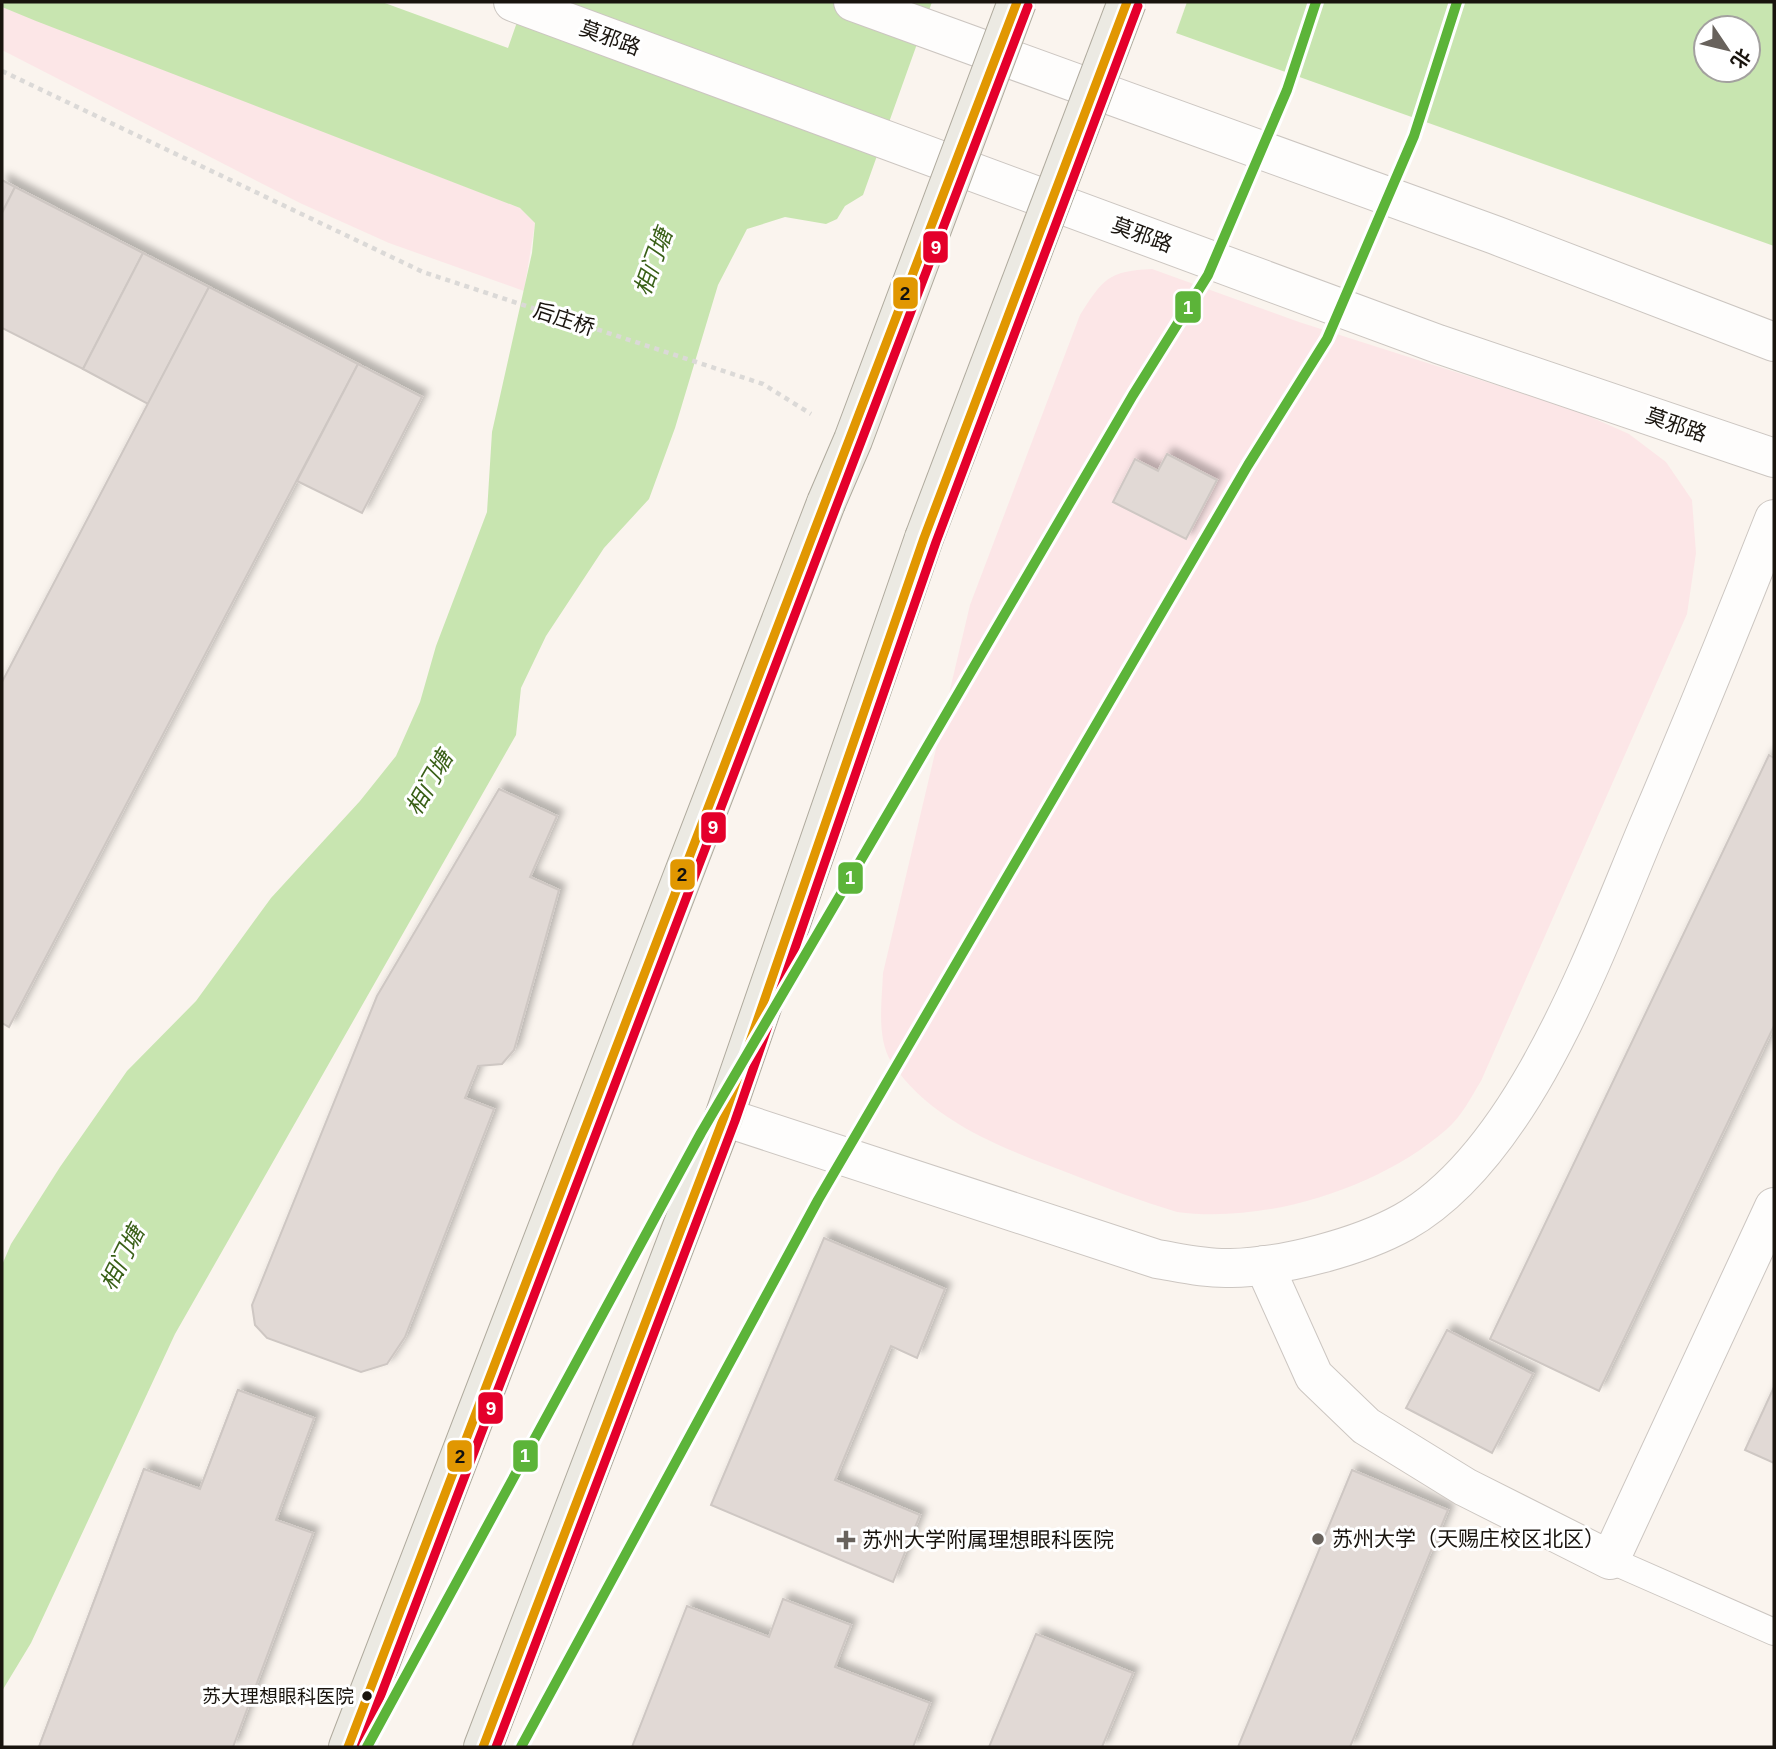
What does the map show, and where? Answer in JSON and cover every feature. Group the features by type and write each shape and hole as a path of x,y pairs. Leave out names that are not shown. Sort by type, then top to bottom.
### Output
{"main road":[{"name":"莫邪路","path":"513,2 1438,344 1774,458"},
{"path":"853,2 1495,235 1774,342"},
{"path":"348,1747 826,503 853,440 1017,2"},
{"path":"483,1747 724,1117 924,538 1127,2"},
{"path":"724,1117 1157,1259 1230,1268 1264,1265 1331,1250 1405,1222 1457,1179 1501,1127 1548,1051 1606,925 1774,519"},
{"path":"1264,1265 1314,1376 1366,1426 1465,1488 1610,1560 1774,1207"}],"lane":[{"path":"1610,1560 1774,1632"}],"path":[{"name":"后庄桥","path":"2,71 423,272 763,384 788,399"}],"shaded area":[{"path":"2,7 520,208 535,223 524,291 389,243 300,203 2,50"},
{"path":"1152,269 1299,322 1575,410 1629,434 1666,462 1692,500 1696,553 1687,614 1481,1081 1466,1106 1447,1129 1389,1169 1320,1197 1284,1207 1247,1212 1177,1212 1021,1155 972,1132 928,1103 909,1084 892,1063 882,1031 883,973 970,605 1080,315 1108,279 1125,272"}],"water":[{"name":"相门塘","path":"2,2 382,2 508,48 524,2 932,2 863,195 845,206 837,219 826,224 785,217 747,229 718,285 675,428 649,499 604,548 546,636 521,688 516,735 175,1334 31,1643 2,1691 2,1265 11,1244 60,1167 127,1071 196,1001 271,898 360,801 396,756 420,702 436,646 487,512 492,432 532,253 535,223 520,208 36,21 2,7"},
{"path":"1089,2 1774,2 1774,246"}],"pier":[{"path":"1085,2 1187,2 1175,36"}],"building":[{"path":"2,180 15,187 2,213"},
{"path":"15,187 143,253 83,369 2,328 2,213"},
{"path":"143,253 209,287 148,404 83,369"},
{"path":"209,287 358,364 9,1027 2,1023 2,682"},
{"path":"358,364 422,397 362,513 297,481"},
{"path":"1167,454 1217,480 1186,539 1113,502 1135,459 1158,471"},
{"path":"1769,755 1774,758 1774,1026 1599,1391 1490,1339"},
{"path":"499,789 557,816 530,877 559,890 514,1050 502,1064 478,1066 465,1098 494,1109 405,1337 387,1364 361,1372 267,1338 255,1325 252,1305 377,996"},
{"path":"824,1238 945,1289 917,1358 891,1346 835,1480 920,1515 893,1582 711,1505"},
{"path":"1447,1330 1533,1374 1492,1453 1406,1408"},
{"path":"1774,1387 1774,1463 1745,1450"},
{"path":"238,1390 314,1418 276,1520 227,1502 135,1747 39,1747 144,1469 200,1489"},
{"path":"238,1390 314,1418 276,1520 313,1533 233,1747 39,1747 144,1469 200,1489"},
{"path":"1352,1470 1448,1510 1350,1747 1238,1747"},
{"path":"783,1599 851,1625 835,1667 930,1703 913,1747 632,1747 687,1606 769,1637"},
{"path":"1036,1634 1133,1673 1102,1747 989,1747"}],"transit line":[{"name":"2","path":"348,1747 1017,2"},
{"name":"2","path":"483,1747 724,1117 924,538 1127,2"},
{"name":"1","path":"367,1747 701,1133 1133,395 1208,275 1287,90 1316,2"},
{"name":"1","path":"521,1747 818,1200 1248,465 1327,339 1414,136 1457,2"},
{"name":"9","path":"361,1747 1028,6"},
{"name":"9","path":"496,1747 735,1121 936,542 1138,6"}],"place":[{"name":"苏州大学（天赐庄校区北区）","path":"1318,1539"},
{"name":"苏州大学附属理想眼科医院","path":"846,1540"},
{"name":"苏大理想眼科医院","path":"367,1696"}]}
